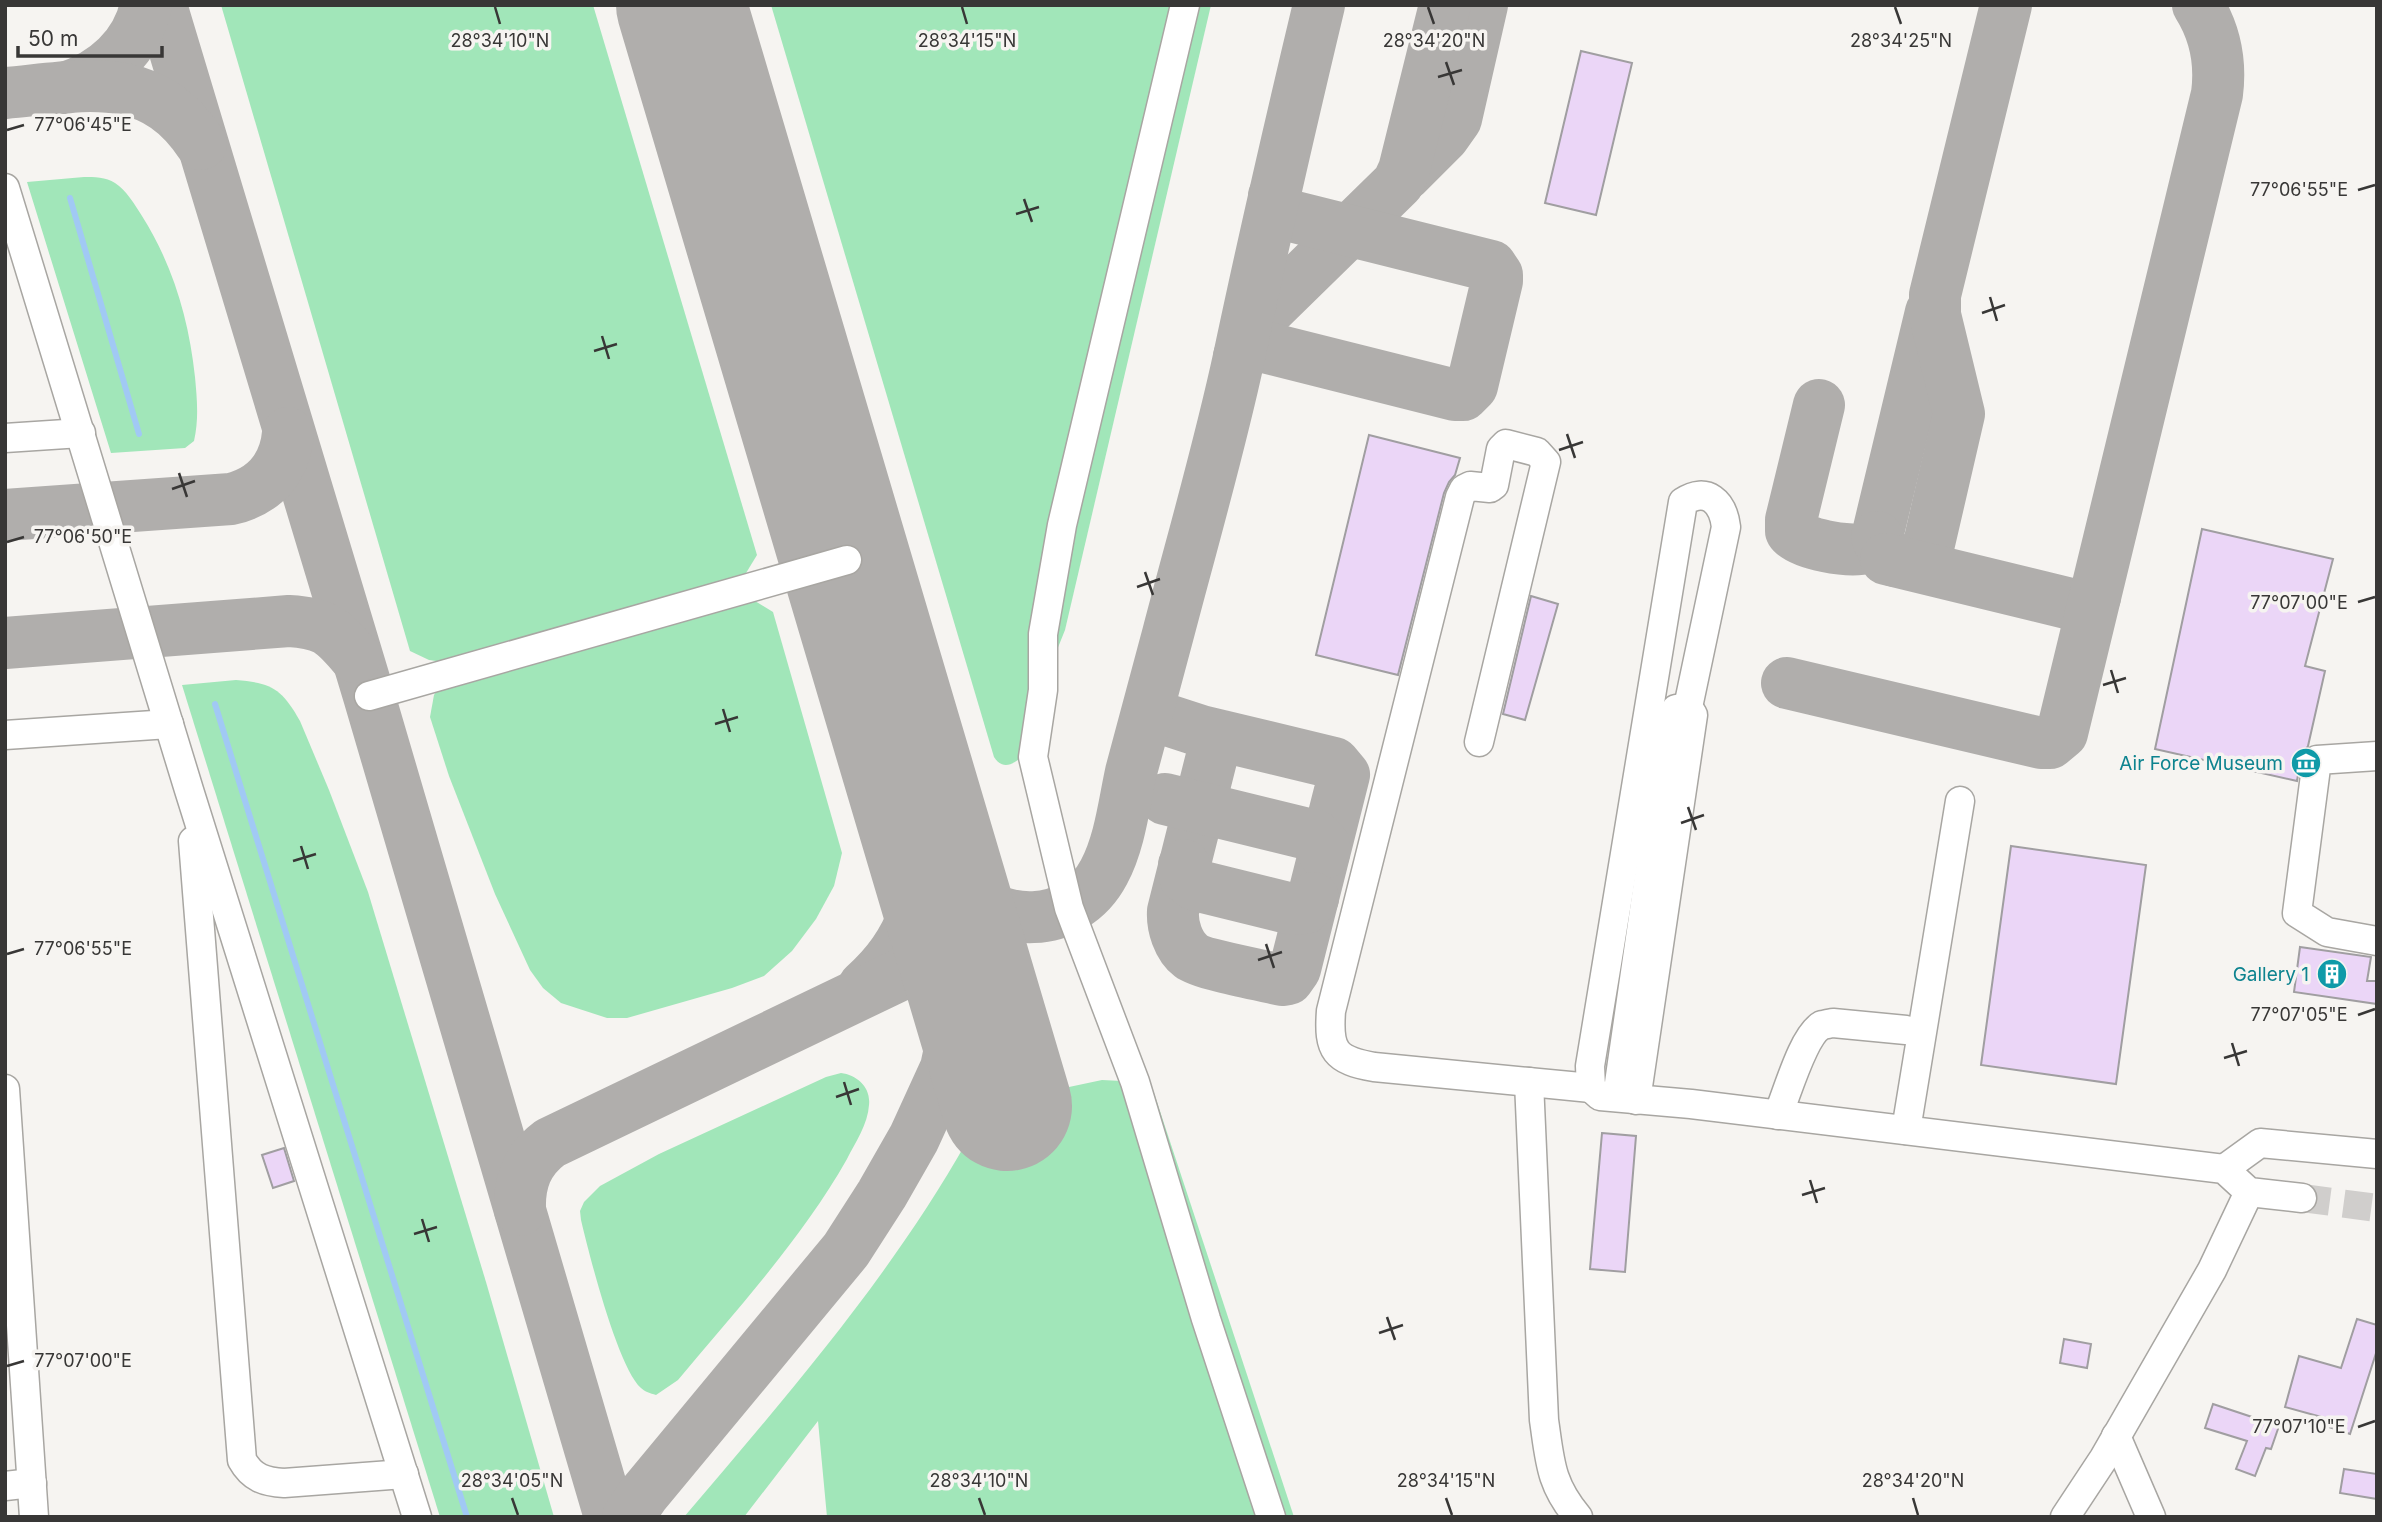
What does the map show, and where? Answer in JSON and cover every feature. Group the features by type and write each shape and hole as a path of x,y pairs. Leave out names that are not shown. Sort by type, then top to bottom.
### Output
{"lane":[{"path":"1185,5 1062,525 1043,634 1043,690 1033,757 1069,908 1135,1082 1206,1319 1271,1517"},
{"path":"5,188 12,232 81,433 189,790 417,1517"},
{"path":"5,438 81,433"},
{"path":"1479,742 1546,463 1537,452 1506,444 1501,449 1494,485 1490,488 1470,486 1464,489 1460,497 1331,1011 1330,1030 1335,1051 1349,1062 2224,1169 2249,1192 2302,1198"},
{"path":"1701,495 1716,501 1724,512 1726,527 1688,708 1693,715 1615,1095 1590,1066 1683,502 1692,496 1701,495"},
{"path":"369,696 847,560"},
{"path":"5,736 169,724"},
{"path":"2377,756 2317,760 2297,914 2327,932 2377,941"},
{"path":"189,790 243,1460 249,1471 270,1482 404,1474"},
{"path":"1906,1130 1959,801"},
{"path":"206,1009 223,999 237,997 256,1002"},
{"path":"1778,1115 1808,1041 1823,1025 1833,1023 1906,1030"},
{"path":"1529,1082 1544,1420 1552,1475 1562,1498 1578,1517"},
{"path":"5,1088 19,1485 34,1517"},
{"path":"2224,1169 2260,1143 2377,1154"},
{"path":"2065,1517 2072,1510 2212,1270 2249,1192"},
{"path":"2116,1436 2151,1517"}],"green space":[{"path":"221,5 593,5 757,555 743,578 443,662 429,660 410,651"},
{"path":"771,5 1175,5 1024,755 1009,765 1001,764 994,757"},
{"path":"1196,5 1211,5 1065,630 1055,655 1049,639"},
{"path":"84,177 108,180 127,194 153,235 171,273 189,335 196,393 196,433 194,441 185,448 111,453 27,182"},
{"path":"750,598 773,612 842,853 834,886 816,919 792,951 764,976 627,1018 607,1018 561,1003 543,988 530,970 495,894 449,776 430,717 434,695 439,687"},
{"path":"236,680 259,683 275,690 294,710 329,790 368,892 554,1517 440,1517 182,685"},
{"path":"841,1073 862,1083 868,1093 869,1105 861,1133 829,1189 789,1246 678,1380 656,1395 644,1390 632,1376 623,1358 605,1309 581,1220 580,1211 584,1202 600,1186 659,1154 826,1077"},
{"path":"1102,1080 1122,1081 1261,1517 827,1517 818,1421 744,1517 684,1517 834,1336 904,1241 967,1141 962,1120 1069,1087"},
{"path":"1152,1087 1294,1517 1279,1517 1152,1108"}],"building":[{"path":"1581,51 1632,63 1596,215 1545,203"},
{"path":"1369,435 1460,458 1455,475 1444,493 1398,675 1316,655"},
{"path":"2202,529 2333,559 2305,666 2325,671 2297,781 2155,749"},
{"path":"1531,596 1558,604 1525,720 1503,714"},
{"path":"2011,846 2146,865 2116,1084 1981,1065"},
{"name":"Gallery 1","path":"2300,947 2371,957 2367,981 2377,981 2377,1004 2294,992"},
{"path":"1602,1133 1636,1136 1625,1272 1590,1269"},
{"path":"284,1148 294,1181 273,1188 262,1155"},
{"path":"2357,1319 2377,1325 2377,1350 2350,1434 2323,1425 2325,1418 2285,1407 2299,1356 2341,1368"},
{"path":"2064,1339 2091,1344 2087,1368 2060,1363"},
{"path":"2213,1404 2279,1426 2271,1449 2266,1448 2255,1476 2236,1469 2247,1441 2205,1428"},
{"path":"2344,1469 2377,1474 2377,1499 2340,1493"}],"waterway":[{"path":"70,198 139,434"},
{"path":"215,704 467,1517"}],"taxiway":[{"path":"65,88 93,75 117,57 135,34 146,5"},
{"path":"161,5 369,696 610,1517"},
{"path":"923,822 940,861 955,882 972,898 991,909 1012,915 1033,917 1054,914 1073,905 1090,891 1104,872 1118,836 1131,772 1223,427 1319,5"},
{"path":"1244,341 1255,323 1398,183 1404,170 1445,5"},
{"path":"1405,175 1444,136 1456,119 1482,5"},
{"path":"1877,537 1884,552 1895,561 1918,558 1928,548 1959,414 1935,315 1935,295 2006,5"},
{"path":"1787,683 2041,743 2050,743 2062,733 2217,94 2215,48 2209,26 2198,5"},
{"path":"5,93 89,86 114,87 138,93 160,103 181,120 201,144"},
{"path":"1239,357 1256,345 1463,395 1472,386 1497,281 1497,275 1491,266 1283,214 1275,203 1274,196"},
{"path":"1819,405 1791,520 1791,531 1804,540 1826,546 1865,548 1877,537 1931,312"},
{"path":"5,515 231,499 254,490 271,476 283,457 288,433"},
{"path":"1886,559 2079,606 2090,604 2095,597"},
{"path":"5,643 289,621 320,626 334,635 355,657"},
{"path":"1150,705 1161,718 1201,731 1334,763 1344,775 1295,969 1288,979 1248,973 1197,959 1186,952 1177,935 1173,911 1213,752 1210,740 1201,731"},
{"path":"1165,799 1316,836 1324,845 1324,853"},
{"path":"864,986 895,952 914,914 923,872 922,826"},
{"path":"1184,865 1185,877 1199,886 1292,909 1305,908 1313,898"},
{"path":"628,1517 643,1495 846,1250 914,1138 946,1068 957,1016 958,970 953,923"},
{"path":"520,1210 521,1190 526,1172 535,1157 550,1143 904,973 987,938"}],"runway":[{"path":"681,5 1007,1106"}],"tunnel":[{"path":"2302,1198 2377,1208"}],"place":[{"name":"Air Force Museum","path":"2306,763"},
{"name":"Gallery 1","path":"2332,974"}]}
